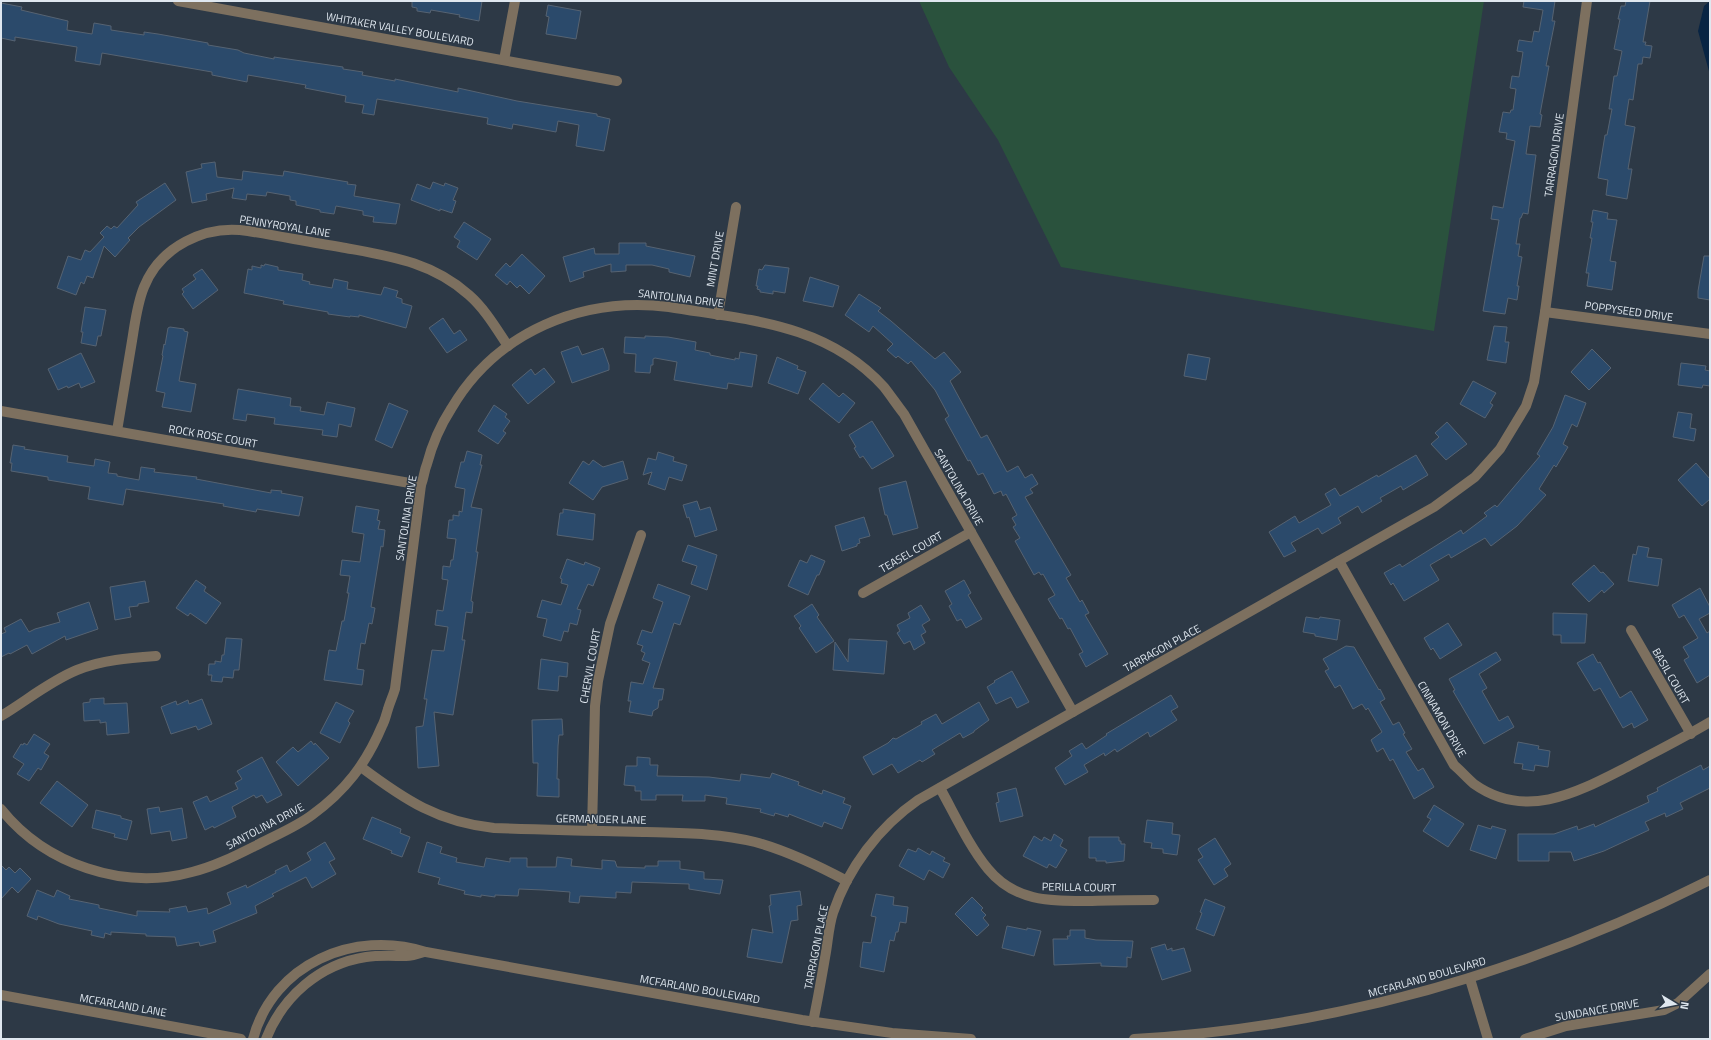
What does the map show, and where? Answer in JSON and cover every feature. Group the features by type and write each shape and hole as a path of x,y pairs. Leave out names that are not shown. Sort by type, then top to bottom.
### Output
{"street":[{"name":"WHITAKER VALLEY BOULEVARD","path":"178,1 617,81"},
{"path":"504,60 514,1"},
{"name":"TARRAGON DRIVE","path":"1545,312 1587,1"},
{"name":"MINT DRIVE","path":"718,315 736,207"},
{"name":"PENNYROYAL LANE","path":"117,431 138,306 144,286 152,272 172,250 195,237 214,231 234,229 248,230 391,256 421,265 444,276 469,295 482,309 508,346"},
{"name":"SANTOLINA DRIVE","path":"1,809 27,836 48,850 71,862 96,871 121,876 146,878 165,877 191,872 221,862 300,823 327,804 349,783 361,767 382,727 395,689 421,485 437,436 452,407 479,371 508,346 539,327 562,317 606,306 650,304 775,325 800,332 834,348 866,370 885,388 904,414 1073,712"},
{"name":"POPPYSEED DRIVE","path":"1545,312 1710,334"},
{"name":"TARRAGON PLACE","path":"813,1022 832,915 841,891 855,865 889,823 908,807 940,788 1445,501 1475,477 1500,449 1526,406 1534,382 1545,312"},
{"name":"ROCK ROSE COURT","path":"1,411 421,485"},
{"name":"TEASEL COURT","path":"863,593 971,532"},
{"name":"CHERVIL COURT","path":"592,830 595,706 598,681 610,624 641,534"},
{"name":"CINNAMON DRIVE","path":"1339,561 1454,765 1474,784 1486,791 1505,798 1525,802 1545,801 1558,798 1606,778 1691,734 1710,722"},
{"name":"BASIL COURT","path":"1630,630 1691,734"},
{"path":"1,716 57,680 79,670 115,660 156,656"},
{"name":"GERMANDER LANE","path":"361,767 402,797 425,809 456,821 494,828 692,833 731,837 756,842 786,852 811,862 847,881"},
{"name":"PERILLA COURT","path":"940,788 980,858 996,878 1012,889 1049,901 1154,900"},
{"name":"MCFARLAND BOULEVARD","path":"1134,1039 1212,1032 1316,1017 1396,1000 1470,979 1540,955 1606,928 1710,880"},
{"name":"MCFARLAND BOULEVARD","path":"252,1039 259,1020 277,992 301,971 326,956 354,946 370,944 399,945 426,952 813,1022 892,1033 971,1039"},
{"name":"MCFARLAND BOULEVARD","path":"266,1039 273,1023 290,999 300,988 324,971 340,964 366,957 406,956 426,952"},
{"name":"SUNDANCE DRIVE","path":"1525,1039 1560,1027 1664,1010 1678,1003 1710,974"},
{"path":"1470,979 1488,1039"},
{"name":"MCFARLAND LANE","path":"1,994 240,1039"}],"green space":[{"path":"919,1 1484,1 1434,331 1061,267 998,140 949,67"}],"water":[{"path":"1710,1 1710,75 1698,31 1704,6"}],"building":[{"path":"412,1 482,1 479,21 459,17 460,15 431,10 430,13 417,11 417,8 412,7"},
{"path":"1524,1 1555,1 1552,21 1555,21 1546,66 1549,66 1540,114 1542,115 1540,127 1530,126 1526,154 1536,155 1528,214 1523,213 1520,218 1516,244 1520,244 1518,256 1522,257 1517,286 1519,286 1517,300 1508,298 1505,314 1483,311 1499,220 1491,219 1493,206 1503,208 1515,141 1506,139 1507,133 1499,132 1503,112 1510,113 1511,110 1513,110 1516,89 1510,88 1512,76 1519,77 1523,52 1517,51 1519,40 1532,42 1534,31 1539,32 1543,10 1523,7"},
{"path":"1626,1 1650,1 1643,42 1646,42 1645,45 1652,46 1650,58 1643,57 1642,64 1638,64 1633,100 1629,99 1625,125 1635,127 1628,169 1632,169 1627,199 1606,195 1608,180 1598,178 1605,135 1607,135 1612,109 1609,109 1614,76 1617,76 1622,51 1614,49 1620,19 1618,19 1621,6 1625,6"},
{"path":"1,3 22,7 21,10 68,21 67,30 92,34 94,23 111,26 111,30 144,35 144,32 158,34 208,43 208,45 238,50 244,53 274,59 274,57 343,67 343,69 363,72 362,75 395,81 395,79 458,92 458,88 517,101 597,114 597,116 610,119 604,151 576,146 579,125 558,121 556,132 513,124 512,129 487,124 488,118 377,99 374,115 362,113 364,105 345,102 346,96 305,88 306,85 248,75 247,82 212,75 212,72 102,53 100,65 75,61 77,47 15,37 15,41 1,38"},
{"path":"548,5 581,11 576,39 546,34 549,17 546,16"},
{"path":"215,162 217,177 242,180 243,171 283,176 284,171 348,182 347,184 356,185 354,196 400,204 396,224 373,222 374,217 363,215 363,211 336,206 334,214 320,212 320,210 296,205 296,201 290,200 290,196 267,192 266,196 247,194 246,200 232,198 234,188 206,194 207,200 192,203 186,172 202,168 201,164"},
{"path":"433,182 444,186 445,183 458,188 453,200 456,201 452,213 440,209 440,211 411,200 417,184 430,189"},
{"path":"165,183 176,200 139,227 128,238 130,240 115,257 104,246 93,278 87,276 84,284 81,282 76,295 57,288 68,256 81,260 85,250 90,252 104,237 100,233 107,226 111,229 114,226 117,228 138,205 136,202"},
{"path":"1593,210 1608,213 1607,219 1617,220 1610,261 1616,262 1612,290 1587,286 1589,273 1586,273 1592,238 1590,238 1593,222 1591,222"},
{"path":"464,222 491,239 477,260 457,247 460,241 454,237"},
{"path":"619,243 646,243 646,246 695,256 690,277 669,272 669,269 652,265 626,265 626,271 611,272 611,264 583,272 584,277 570,282 563,257 594,248 595,254 619,254"},
{"path":"522,254 545,276 529,294 520,285 517,288 510,281 507,285 495,275 506,263 510,267"},
{"path":"1704,256 1710,256 1710,300 1698,298"},
{"path":"265,264 278,267 278,270 303,274 302,280 310,282 309,284 332,288 334,279 348,282 347,289 381,295 384,287 398,291 396,297 402,299 402,303 412,306 406,328 359,315 359,317 350,317 328,314 328,312 283,304 284,301 244,293 248,269 252,270 252,266 261,268 261,265 264,266"},
{"path":"765,265 789,268 785,293 773,291 773,294 760,292 760,290 757,289 758,286 756,286 759,269 762,270"},
{"path":"202,269 218,290 193,309 182,294 184,292 182,289 196,279 193,275"},
{"path":"810,277 839,286 833,307 803,301"},
{"path":"859,294 881,308 878,311 935,359 944,352 961,372 950,381 981,438 987,435 1007,472 1018,466 1025,478 1032,474 1038,484 1030,489 1033,493 1025,497 1071,575 1066,578 1080,602 1082,600 1089,613 1085,615 1108,654 1086,667 1079,654 1083,652 1070,628 1068,629 1062,618 1060,619 1048,599 1055,595 1043,574 1041,575 1039,572 1034,575 1015,541 1020,538 1013,527 1016,525 1012,518 1017,515 1006,494 1003,496 1001,491 994,494 983,473 978,475 970,460 968,461 945,419 949,416 935,390 911,361 908,364 898,356 896,358 887,350 893,344 873,326 869,332 845,315"},
{"path":"85,307 106,310 101,336 98,336 96,346 81,343 83,332 81,332"},
{"path":"443,318 454,334 460,330 467,340 447,353 429,328"},
{"path":"1494,326 1507,327 1505,342 1509,342 1506,363 1487,360"},
{"path":"168,328 184,329 184,331 188,332 179,381 196,384 191,412 162,407 165,393 156,391 164,344 165,345"},
{"path":"645,336 668,337 696,342 695,350 710,353 710,355 735,360 735,358 739,359 740,352 757,355 752,387 728,383 727,389 674,380 677,362 655,358 653,359 653,365 651,365 650,373 635,372 636,354 624,353 625,337 645,338"},
{"path":"578,346 582,355 603,348 609,365 609,370 572,383 561,352"},
{"path":"1592,349 1611,368 1589,390 1571,372"},
{"path":"81,353 95,382 81,388 79,383 68,388 67,386 58,390 48,369"},
{"path":"1188,354 1210,358 1206,380 1184,376"},
{"path":"777,357 798,366 797,369 806,372 798,394 768,383"},
{"path":"1681,363 1706,366 1705,370 1710,371 1710,386 1703,385 1702,388 1678,385"},
{"path":"544,368 555,382 528,404 512,385 531,369 535,375"},
{"path":"1473,381 1496,393 1490,403 1493,405 1485,418 1460,404"},
{"path":"823,383 839,397 843,393 855,403 839,423 809,399"},
{"path":"238,389 291,398 290,406 301,407 300,411 324,415 327,402 355,408 351,427 339,424 337,437 322,435 323,430 274,424 275,418 247,414 246,421 233,419"},
{"path":"1565,395 1586,403 1577,427 1572,424 1563,444 1568,447 1556,467 1554,465 1539,489 1546,495 1517,526 1491,546 1485,538 1451,558 1449,554 1430,565 1439,580 1404,601 1393,583 1391,585 1384,573 1400,564 1402,567 1461,530 1463,534 1487,516 1484,513 1495,505 1497,507 1540,456 1537,454 1553,427"},
{"path":"389,403 408,411 392,448 375,440"},
{"path":"494,405 507,414 505,417 510,421 503,431 506,433 498,444 478,431"},
{"path":"1678,412 1692,414 1690,428 1696,429 1694,441 1673,437"},
{"path":"872,421 894,456 872,469 863,456 860,458 849,435"},
{"path":"1447,422 1467,444 1446,460 1431,444 1439,437 1435,433"},
{"path":"13,445 25,447 24,449 68,456 67,462 94,466 95,459 110,462 108,473 139,480 141,467 155,469 154,472 197,477 196,479 271,493 271,490 282,491 281,493 303,497 299,516 257,509 256,512 223,506 224,504 126,489 123,505 88,499 90,487 48,480 48,477 11,471 12,463 10,463"},
{"path":"467,451 482,455 480,465 482,465 471,507 482,509 471,601 473,602 472,613 466,612 462,640 465,640 453,715 434,712 439,766 418,768 416,727 423,726 427,699 424,699 432,650 444,651 448,627 435,625 437,610 443,611 448,580 442,579 443,566 450,567 451,560 453,560 456,539 447,538 449,520 453,520 453,515 459,516 459,511 462,512 465,489 455,487 461,462 464,462"},
{"path":"658,452 674,457 673,461 687,465 682,481 669,477 665,490 648,484 652,472 643,475 648,458 656,460"},
{"path":"1416,455 1428,475 1403,490 1401,486 1380,498 1382,501 1362,513 1358,506 1338,518 1341,523 1322,534 1318,528 1291,543 1296,551 1284,557 1269,532 1295,516 1299,523 1331,505 1325,494 1335,488 1340,496 1377,475 1378,477"},
{"path":"593,460 603,467 623,461 628,479 602,487 593,500 569,483 583,461 589,465"},
{"path":"1696,463 1710,479 1710,499 1702,506 1678,480"},
{"path":"906,481 918,528 893,535 887,515 885,515 879,488"},
{"path":"697,501 700,510 710,507 717,530 695,537 689,517 687,518 683,505"},
{"path":"356,506 379,510 377,520 380,521 378,529 385,530 371,607 375,608 372,624 369,623 365,644 361,643 357,669 364,670 362,685 324,680 329,650 336,651 342,621 344,621 349,593 347,593 350,576 340,575 342,560 360,562 364,534 352,532"},
{"path":"563,509 595,514 593,540 557,535 560,513 563,513"},
{"path":"864,517 870,536 859,539 860,543 857,544 857,546 842,551 835,526"},
{"path":"688,545 717,555 707,590 691,584 697,566 682,561"},
{"path":"1638,546 1649,548 1647,557 1662,559 1658,586 1628,581 1633,554 1636,555"},
{"path":"811,555 825,561 808,595 788,586 800,560 807,563"},
{"path":"567,559 584,565 585,562 600,568 593,586 588,584 577,609 581,610 577,625 570,623 568,632 564,631 561,641 543,636 547,619 537,617 542,600 561,605 568,585 561,583 562,579 560,578"},
{"path":"1594,565 1614,584 1604,593 1602,590 1589,602 1572,584"},
{"path":"196,580 206,587 204,591 221,603 206,624 190,613 188,616 176,608"},
{"path":"964,580 971,593 968,595 982,619 966,628 961,619 957,621 949,606 952,604 945,591"},
{"path":"145,581 149,602 138,604 138,606 129,607 131,617 115,620 110,587"},
{"path":"658,584 690,596 680,625 674,623 653,688 664,689 662,700 659,700 658,708 653,711 652,716 629,712 631,701 628,701 631,682 643,684 650,663 642,660 645,653 641,651 643,646 637,644 642,630 652,633 663,602 653,598"},
{"path":"1700,588 1710,607 1710,613 1699,619 1707,633 1710,631 1710,675 1697,683 1684,660 1689,657 1683,647 1698,638 1684,615 1679,618 1672,605"},
{"path":"89,602 98,629 66,640 65,636 32,654 27,645 1,657 1,634 6,632 4,628 21,619 29,632 60,622 57,613"},
{"path":"812,604 819,615 817,617 834,641 816,653 799,628 801,626 794,616"},
{"path":"921,605 930,620 922,625 926,632 921,635 925,643 914,650 910,641 904,644 897,633 900,631 897,625 910,618 908,613"},
{"path":"1553,613 1587,614 1585,643 1561,643 1561,635 1553,635"},
{"path":"1306,617 1319,619 1320,617 1340,620 1337,640 1303,632"},
{"path":"1448,623 1462,645 1440,659 1433,648 1431,650 1424,638"},
{"path":"226,638 242,639 239,670 234,670 233,678 223,677 222,682 211,681 212,675 208,675 209,664 215,664 215,661 221,662 222,655 224,655"},
{"path":"849,639 887,641 884,674 833,670 835,642 848,662"},
{"path":"1346,646 1354,647 1385,699 1380,702 1393,725 1399,722 1405,733 1403,734 1412,749 1406,752 1418,771 1423,768 1434,787 1414,799 1393,759 1390,761 1383,748 1377,752 1371,740 1382,732 1368,708 1366,710 1362,704 1353,709 1340,685 1335,688 1325,671 1329,669 1323,659"},
{"path":"1496,652 1501,660 1479,674 1487,688 1482,691 1499,721 1508,716 1514,727 1484,744 1453,691 1455,690 1449,679"},
{"path":"1593,654 1598,663 1600,662 1620,698 1631,691 1648,720 1634,728 1632,723 1623,728 1600,688 1594,691 1577,663"},
{"path":"541,659 568,663 567,677 559,676 558,691 538,689"},
{"path":"1012,671 1029,702 1017,708 1011,697 996,704 987,687 995,682 994,681"},
{"path":"1171,695 1178,707 1171,711 1177,720 1150,737 1148,732 1117,752 1115,749 1105,756 1104,753 1084,765 1088,772 1065,785 1055,768 1072,756 1069,751 1082,743 1086,749 1107,735 1106,734"},
{"path":"104,698 104,704 127,703 129,733 107,735 106,722 100,723 100,720 84,721 83,703 90,702 90,699"},
{"path":"202,699 212,724 198,730 196,726 171,734 161,707 176,701 177,705 188,700 189,704"},
{"path":"336,702 354,711 348,721 350,723 340,743 320,733"},
{"path":"979,702 989,720 974,732 963,738 960,733 932,750 935,754 922,762 920,760 898,773 892,764 873,775 863,757 888,743 893,738 896,739 922,724 921,722 936,714 942,724"},
{"path":"562,719 563,735 559,735 558,746 557,779 559,779 559,797 537,796 538,763 533,763 532,720"},
{"path":"34,734 50,744 44,753 49,756 41,770 38,768 29,781 17,774 24,764 13,757 21,744 23,745 24,743 27,745"},
{"path":"311,741 314,745 315,743 329,758 298,786 276,762 293,747 298,752"},
{"path":"1518,742 1539,746 1538,749 1550,751 1548,767 1535,765 1534,771 1522,769 1523,764 1514,763"},
{"path":"262,757 282,795 267,803 262,795 256,798 254,795 232,807 236,817 214,828 213,826 205,830 193,802 207,796 210,802 238,789 235,783 242,779 237,771"},
{"path":"637,757 650,758 650,765 658,765 657,776 709,777 740,781 741,774 770,778 772,773 799,782 798,785 822,794 823,790 845,798 843,803 851,806 842,829 824,822 822,827 789,814 788,817 775,813 774,816 760,812 761,809 726,804 727,798 705,795 705,801 682,801 683,795 656,795 656,800 641,800 641,791 635,791 635,786 624,785 626,766 637,766"},
{"path":"1701,765 1703,770 1710,766 1710,788 1680,803 1683,809 1666,817 1665,813 1645,822 1649,830 1604,851 1574,861 1571,852 1549,852 1549,861 1518,861 1518,834 1554,834 1577,826 1578,830 1594,824 1595,827 1649,802 1647,796 1658,791 1657,788"},
{"path":"57,781 88,805 72,827 40,803"},
{"path":"1016,788 1023,816 1000,822 996,803 999,802 997,793"},
{"path":"1434,805 1464,824 1448,847 1423,831 1431,819 1427,817"},
{"path":"159,807 160,812 182,808 187,838 172,841 170,831 151,834 147,809"},
{"path":"96,810 121,816 121,818 132,821 127,840 114,837 115,834 92,828"},
{"path":"372,817 401,829 400,833 410,837 402,857 391,853 392,851 363,839"},
{"path":"1147,820 1173,823 1172,834 1180,835 1177,855 1163,853 1163,849 1151,848 1152,843 1144,842"},
{"path":"1478,825 1491,829 1492,826 1506,830 1496,859 1470,850"},
{"path":"1054,834 1063,840 1060,846 1067,850 1056,868 1049,864 1047,868 1023,856 1034,836 1042,841 1044,837 1051,841"},
{"path":"1089,837 1119,837 1121,844 1125,844 1124,861 1106,863 1106,861 1096,861 1096,858 1089,858"},
{"path":"1215,838 1231,864 1224,869 1228,876 1214,885 1198,860 1203,857 1198,849"},
{"path":"325,842 335,859 329,862 336,874 312,888 306,877 272,894 274,896 255,906 257,913 213,931 216,942 200,946 199,942 177,946 175,937 146,936 146,934 111,932 111,935 105,933 104,938 91,935 92,931 59,924 38,916 37,920 27,916 37,890 54,897 57,890 70,896 69,899 99,905 99,908 137,916 137,911 170,912 169,909 186,906 188,912 207,908 208,914 231,904 227,893 246,885 247,888 276,873 275,871 287,865 290,872 311,860 307,853"},
{"path":"427,842 442,847 440,853 457,858 456,862 484,867 486,858 510,862 510,858 527,858 527,867 556,867 557,857 572,859 571,866 602,869 602,860 615,861 617,867 645,868 645,866 658,866 658,861 680,861 680,869 704,872 704,879 723,880 720,894 689,889 689,884 632,882 631,893 616,892 616,898 580,896 579,903 569,902 570,892 543,890 519,889 518,896 495,895 495,897 481,895 481,897 464,894 465,891 438,884 440,878 418,872"},
{"path":"918,848 930,855 932,851 945,858 943,861 950,864 943,878 929,870 924,880 899,866 908,849 916,852"},
{"path":"1,865 6,870 9,867 15,873 20,868 31,879 18,893 12,887 1,899"},
{"path":"800,891 802,905 797,906 798,920 791,921 782,963 747,957 752,929 773,933 769,906 771,905 770,895"},
{"path":"876,894 894,897 893,905 908,907 906,923 900,922 894,941 890,940 884,972 860,967 863,942 871,943 876,917 871,916"},
{"path":"972,897 983,908 981,910 986,915 983,918 989,925 977,936 955,914"},
{"path":"1205,899 1225,907 1214,936 1196,929"},
{"path":"1007,926 1041,931 1034,956 1002,948"},
{"path":"1070,930 1085,930 1085,938 1096,940 1133,941 1131,958 1127,957 1127,967 1101,966 1101,963 1054,965 1053,939 1068,939 1067,936 1070,936"},
{"path":"1165,944 1167,950 1172,948 1172,951 1184,948 1191,971 1162,980 1151,948"}]}
